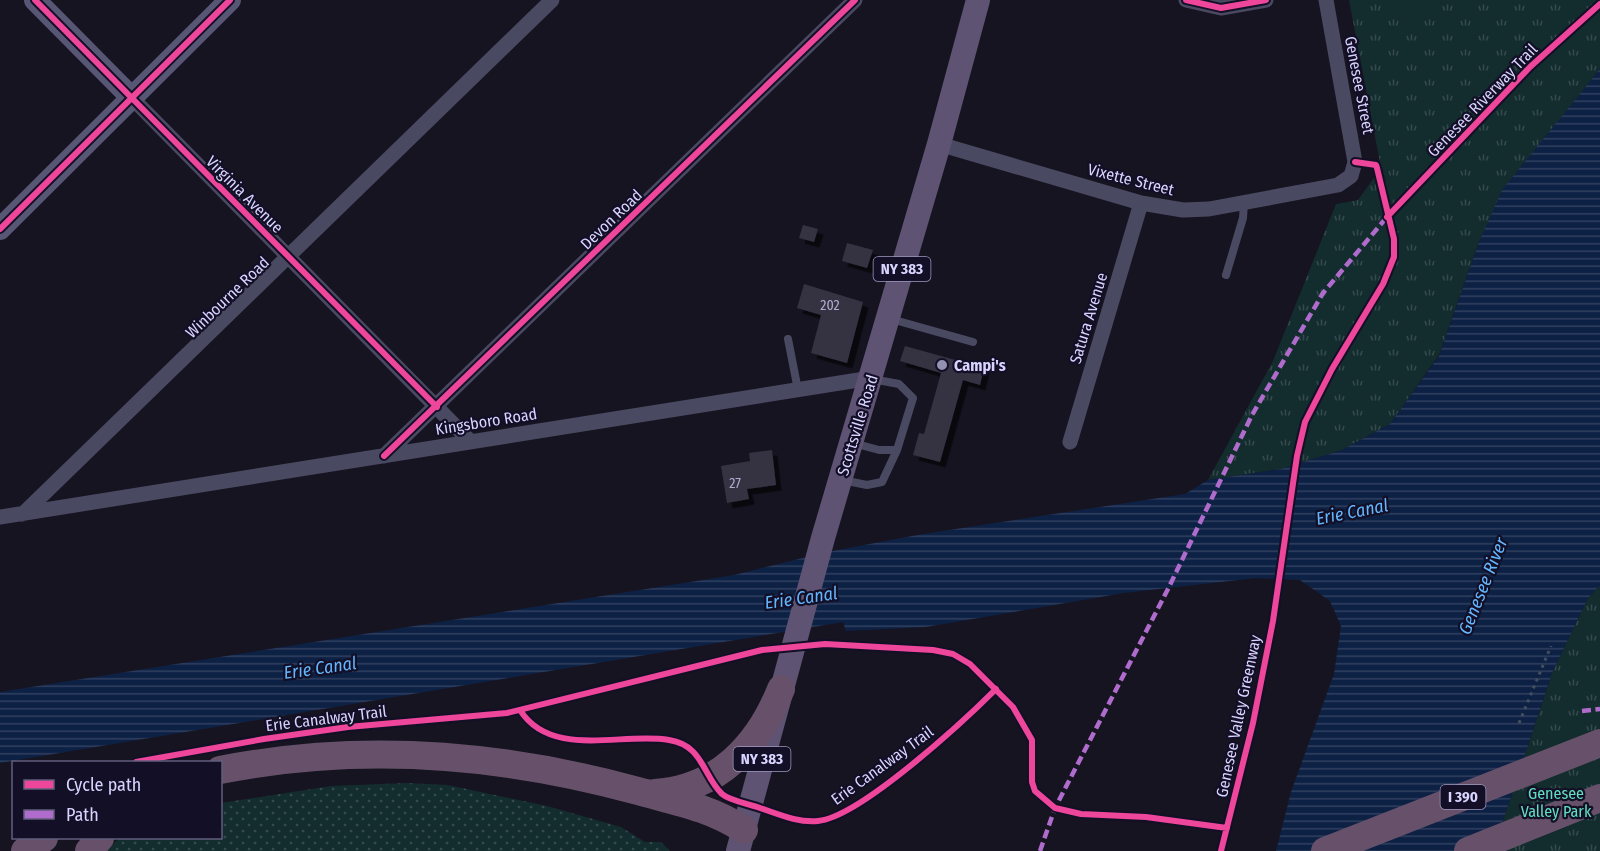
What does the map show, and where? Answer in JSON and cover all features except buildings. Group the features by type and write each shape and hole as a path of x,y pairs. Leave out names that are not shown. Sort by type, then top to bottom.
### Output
{"highway":[{"path":"641,792 663,792 688,787 712,777 729,766 744,753 758,734 781,689"},
{"name":"I 390","path":"1325,851 1600,743"},
{"path":"222,770 314,756 429,754 534,766 708,811 741,840"},
{"path":"222,785 337,770 435,770 545,787 741,840"},
{"path":"1468,851 1600,798"},
{"path":"25,851 41,839"},
{"path":"89,851 98,839"}],"main road":[{"name":"Scottsville Road","path":"741,840 823,538 939,144 978,0"}],"street":[{"name":"Virginia Avenue","path":"35,0 471,442"},
{"path":"0,229 230,0"},
{"name":"Winbourne Road","path":"23,514 552,0"},
{"name":"Devon Road","path":"384,456 855,0"},
{"path":"1186,0 1221,8 1266,0"},
{"name":"Genesee Street","path":"1326,0 1355,156 1355,167 1351,176"},
{"name":"Vixette Street","path":"939,144 1141,203 1192,210 1332,187 1343,183 1351,176"},
{"name":"Satura Avenue","path":"1070,442 1141,203"},
{"name":"Kingsboro Road","path":"0,517 871,378"}],"lane":[{"path":"1226,275 1243,218 1244,203"},
{"path":"888,318 973,342"},
{"path":"788,339 798,390"},
{"path":"841,480 867,485 882,482 897,450 913,398 899,384 871,378"},
{"path":"852,443 879,450 897,450"}],"path":[{"path":"1519,723 1551,646"}],"green space":[{"path":"1349,0 1600,0 1600,69 1573,103 1479,242 1439,355 1390,424 1342,450 1281,469 1208,480 1273,361 1336,204 1358,200 1381,168"},
{"path":"1397,0 1423,0 1425,12 1400,17"},
{"name":"Genesee Valley Park","path":"1600,585 1600,851 1493,851 1552,673 1588,598"},
{"path":"407,783 448,785 547,806 621,827 645,842 661,842 670,851 106,851 118,839 222,839 222,803 331,786"}],"water":[{"path":"1600,69 1600,585 1588,598 1552,673 1493,851 1276,851 1291,792 1334,674 1341,626 1330,601 1300,580 1256,578 1124,593 926,627 846,631 843,622 0,763 0,692 734,575 827,552 923,534 1185,494 1208,480 1281,469 1342,450 1390,424 1439,356 1479,242 1502,190"}],"marked path":[{"path":"1040,851 1055,808 1168,589 1252,415 1323,293 1387,217"},
{"path":"1582,711 1600,709"}],"cycle path":[{"path":"35,0 437,407"},
{"path":"0,229 230,0"},
{"path":"384,456 855,0"},
{"path":"1186,0 1221,8 1266,0"},
{"name":"Genesee Riverway Trail","path":"1387,217 1530,67 1600,4"},
{"name":"Genesee Valley Greenway","path":"1221,851 1253,723 1273,621 1297,456 1305,422 1332,369 1383,284 1394,257 1394,239 1376,165 1355,162"},
{"name":"Erie Canalway Trail","path":"142,761 264,739 348,727 507,713 762,650 825,644 933,650 953,654 970,664 1013,707 1032,740 1032,782 1035,791 1055,808 1081,814 1146,817 1227,828"},
{"name":"Erie Canalway Trail","path":"520,710 533,725 550,734 568,739 650,738 680,743 696,755 722,794 788,818 818,821 859,803 911,766 996,689"}],"place":[{"name":"Campi's","path":"942,365"}],"water label":[{"name":"Erie Canal","path":"1352,512"},
{"name":"Genesee River","path":"1483,586"},
{"name":"Erie Canal","path":"801,598"},
{"name":"Erie Canal","path":"320,668"}]}
